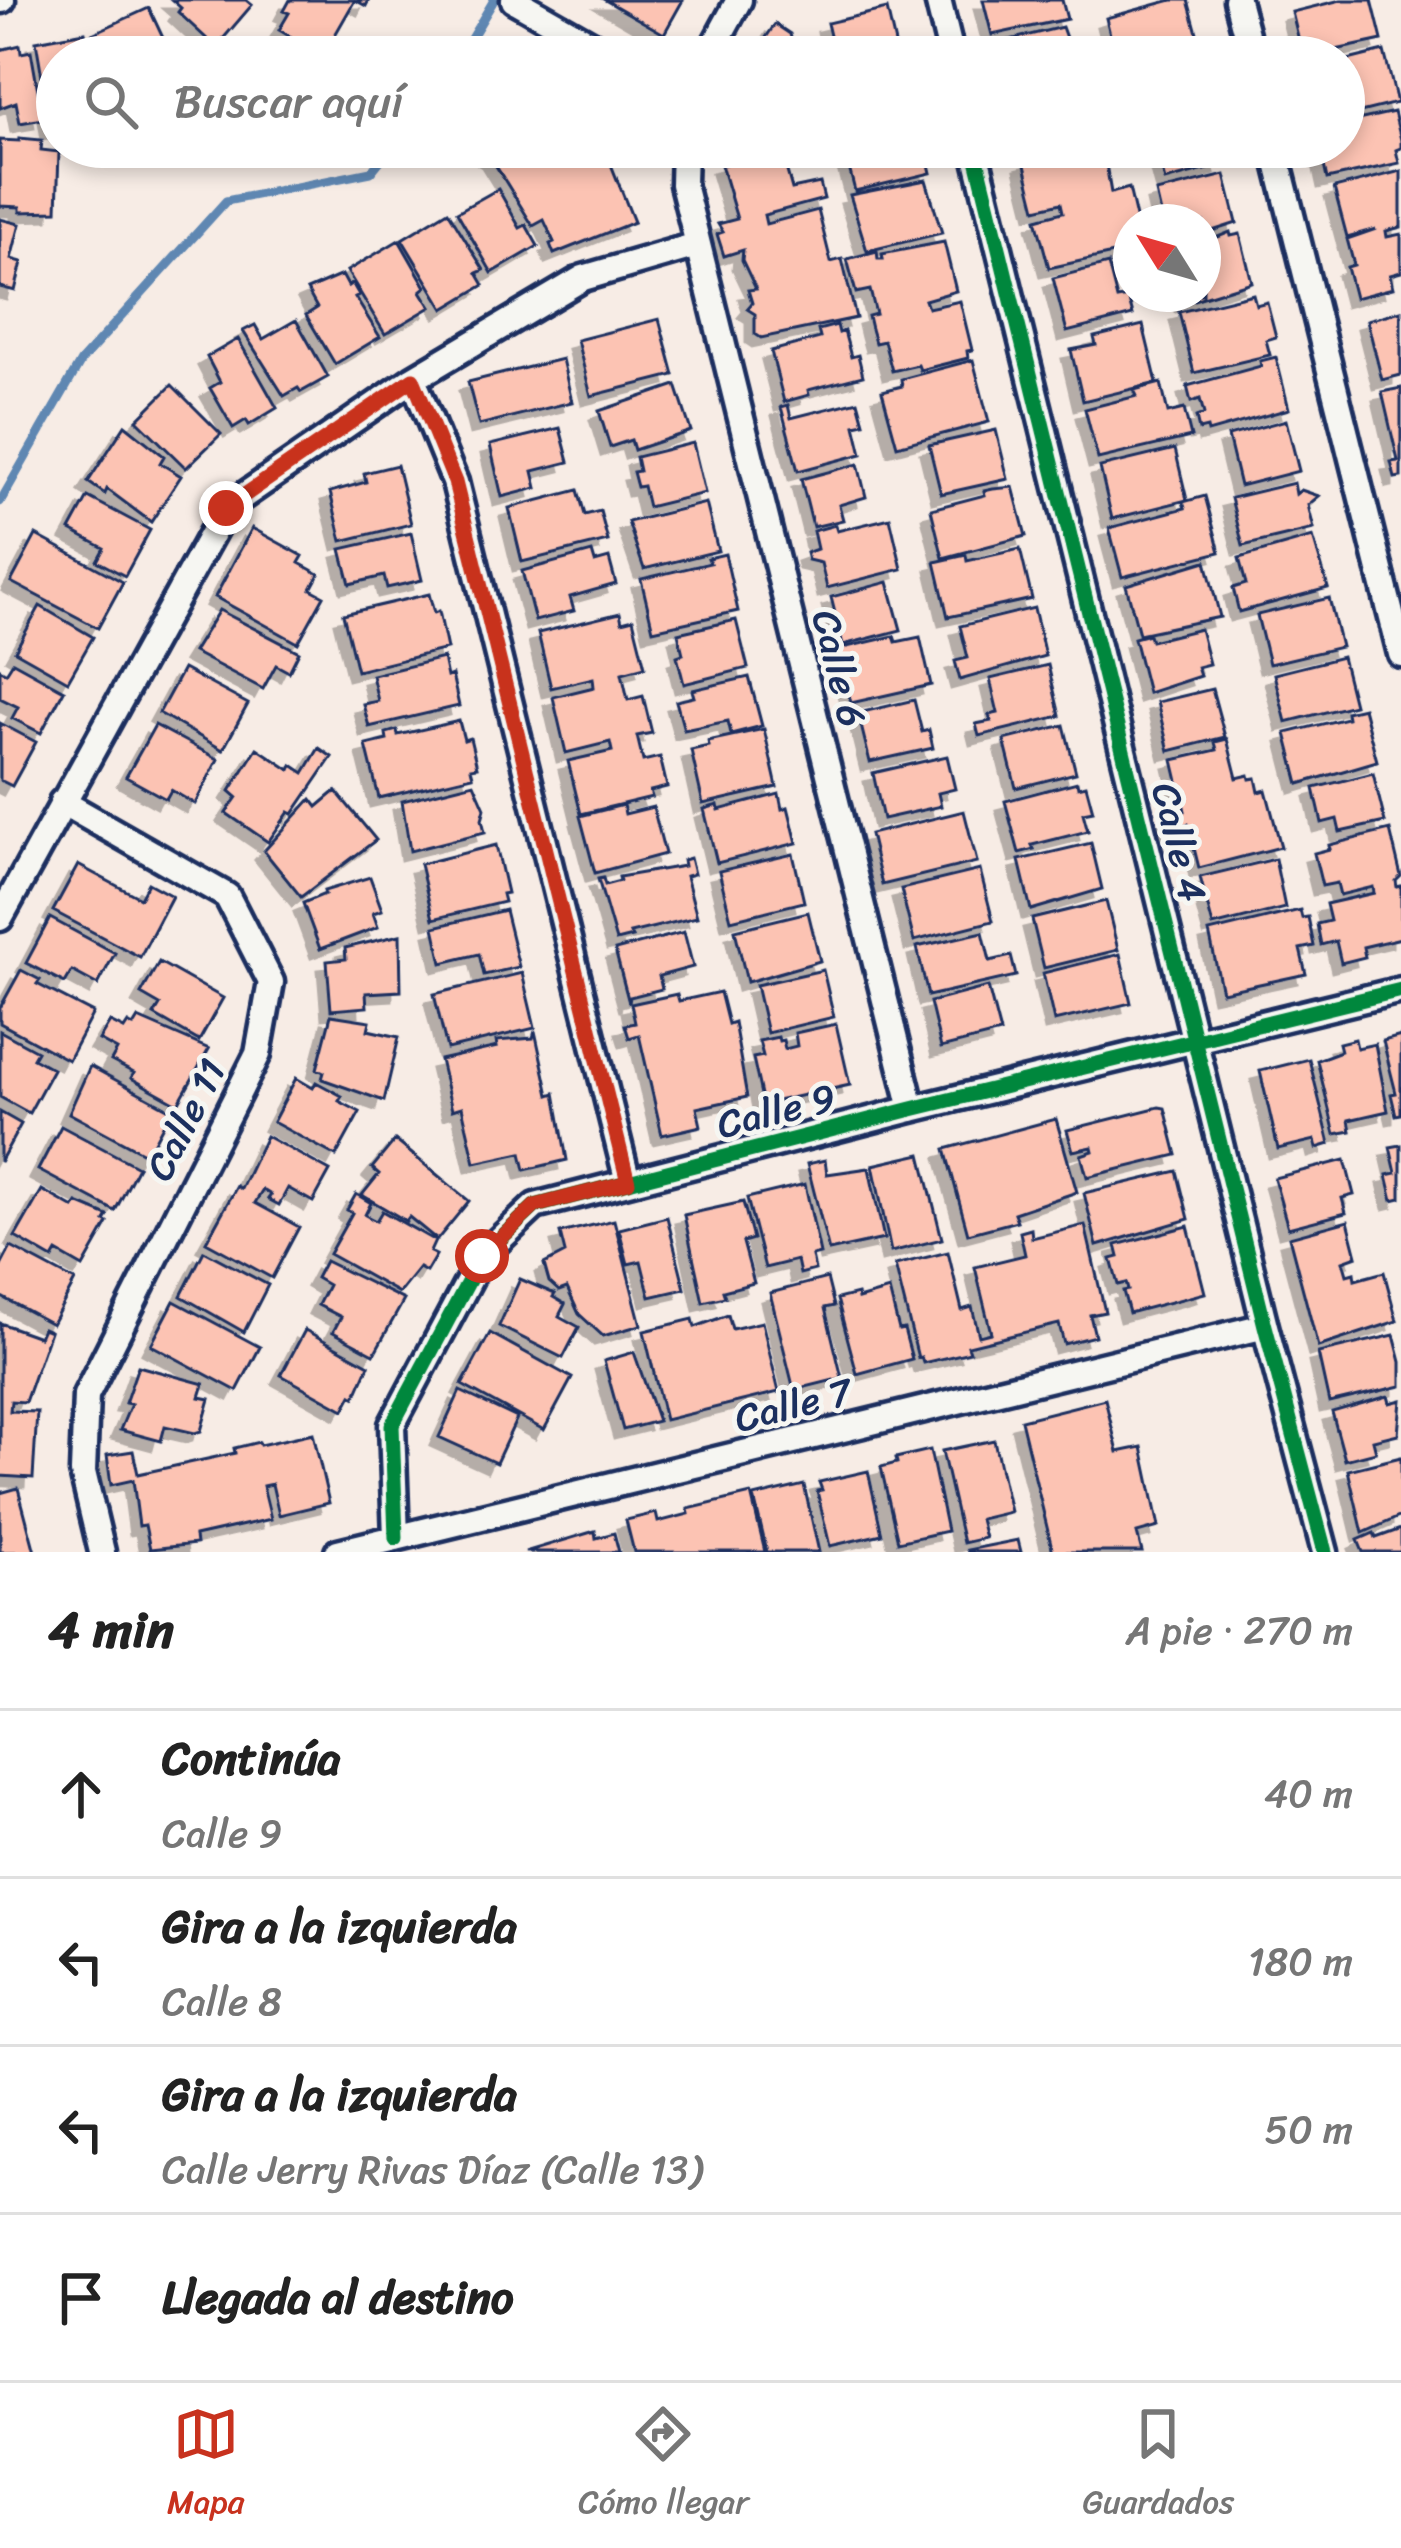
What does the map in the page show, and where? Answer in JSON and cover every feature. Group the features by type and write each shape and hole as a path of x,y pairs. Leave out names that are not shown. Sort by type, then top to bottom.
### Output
{"street":[{"path":"514,0 577,36"},
{"path":"719,36 739,0"},
{"path":"938,0 947,36"},
{"path":"1238,0 1247,36"},
{"name":"Calle 6","path":"683,168 697,244 912,1109"},
{"name":"Calle 4","path":"979,168 1325,1552"},
{"path":"1279,168 1401,654"},
{"path":"0,918 226,508 413,379 583,278 697,244"},
{"path":"413,379 455,482 628,1182"},
{"name":"Calle 11","path":"62,802 227,896 271,982 258,1054 86,1395 83,1472 102,1552"},
{"name":"Calle 9","path":"396,1538 392,1425 482,1256 535,1206 1401,990"},
{"name":"Calle 7","path":"338,1552 1265,1326"}],"building":[{"path":"172,0 246,0 252,5 225,36 204,36 178,12 181,8"},
{"path":"290,0 355,0 334,36 289,36 279,30 289,13 284,11"},
{"path":"605,0 683,0 664,34"},
{"path":"983,0 1062,0 1067,19 992,35"},
{"path":"1188,0 1198,36 1110,36 1106,18"},
{"path":"1341,0 1372,0 1382,40 1365,44 1365,36 1298,36 1292,12"},
{"path":"149,8 162,36 93,36 92,34"},
{"path":"887,9 893,36 830,36 827,23"},
{"path":"775,24 790,36 767,36"},
{"path":"1062,27 1065,36 1025,36"},
{"path":"20,45 21,53 31,51 36,120 20,123 16,102 0,108 0,50"},
{"path":"1384,51 1397,103 1365,111 1365,56"},
{"path":"1394,112 1401,140 1396,150 1399,163 1327,179 1325,168 1365,168 1365,118"},
{"path":"36,139 36,168 58,168 57,211 20,212 20,207 0,206 0,140"},
{"path":"497,168 612,168 634,222 554,254 544,220 533,226"},
{"path":"722,168 786,168 792,189 820,183 824,199 764,215 766,224 818,210 831,262 842,259 856,318 761,338 755,334 755,314 747,309 752,303 748,290 756,289 742,260 743,250 724,256 717,234 723,232 718,224 737,219"},
{"path":"849,168 930,168 931,173 855,191"},
{"path":"1026,168 1107,168 1111,193 1129,188 1133,204 1113,204 1113,254 1049,268 1036,219 1063,212 1061,203 1036,209"},
{"path":"1162,168 1212,168 1165,181"},
{"path":"1401,171 1401,227 1386,231 1387,237 1401,234 1401,272 1390,275 1393,288 1355,298 1347,267 1354,265 1347,239 1376,229 1347,237 1334,188"},
{"path":"1225,175 1237,223 1221,228 1221,204 1159,204 1156,192"},
{"path":"926,180 942,233 867,251 850,195"},
{"path":"498,189 520,228 526,225 538,246 492,273 457,212"},
{"path":"448,211 484,270 477,273 484,285 444,309 402,239"},
{"path":"0,219 20,224 11,259 22,262 15,291 0,287"},
{"path":"1240,234 1252,282 1221,292 1221,236"},
{"path":"399,240 426,287 421,291 431,307 385,334 347,271"},
{"path":"944,242 956,291 925,300 928,308 960,301 972,350 967,351 968,358 920,370 918,365 892,371 884,341 875,343 871,329 868,316 876,314 870,290 856,293 847,259 877,251 878,259 883,259 882,254"},
{"path":"1108,264 1113,312 1133,315 1067,332 1053,278"},
{"path":"342,275 348,286 352,283 359,295 355,297 380,337 335,364 306,315 317,308 307,290"},
{"path":"1253,294 1256,305 1267,302 1276,337 1266,340 1270,355 1194,373 1179,312 1221,312 1221,302"},
{"path":"1401,311 1401,375 1382,380 1367,320"},
{"path":"659,319 674,375 591,396 577,340"},
{"path":"296,320 328,377 284,396 243,331 255,325 263,339"},
{"path":"837,325 839,333 844,331 851,357 858,355 863,376 808,390 809,395 784,402 771,351 820,338 818,330"},
{"path":"1143,325 1157,383 1083,401 1071,350 1096,345 1094,337"},
{"path":"238,339 277,408 249,425 246,420 233,428 210,388 220,382 207,357"},
{"path":"1276,357 1289,409 1208,432 1207,428 1199,430 1196,417 1204,414 1200,399 1191,402 1187,386 1261,366 1260,361"},
{"path":"562,359 572,402 479,425 468,382"},
{"path":"973,360 989,422 897,446 882,391 902,386 901,379"},
{"path":"1161,383 1168,413 1184,409 1191,437 1098,459 1085,409 1137,396 1134,390"},
{"path":"172,385 221,434 186,468 137,420"},
{"path":"676,385 691,431 634,450 631,440 610,447 599,411"},
{"path":"1401,388 1401,477 1395,478 1391,462 1398,461 1382,392"},
{"path":"858,401 864,423 855,425 862,454 798,471 781,407 788,405 791,418"},
{"path":"1286,420 1299,471 1240,486 1228,436"},
{"path":"125,425 164,456 160,463 181,476 151,522 107,489 105,494 88,482"},
{"path":"560,428 569,462 533,471 537,488 502,497 490,445"},
{"path":"996,430 1008,479 941,494 929,445"},
{"path":"693,443 705,493 648,507 643,486 637,487 633,472 639,471 636,457"},
{"path":"1175,449 1187,500 1112,519 1100,467"},
{"path":"858,464 866,497 839,505 843,520 813,527 801,479"},
{"path":"397,465 411,524 342,541 330,492 366,482 364,473"},
{"path":"1294,483 1296,494 1301,490 1319,496 1308,505 1314,529 1243,546 1231,498"},
{"path":"1013,487 1026,536 943,558 931,509 985,495 984,491"},
{"path":"578,490 585,515 600,511 608,541 522,562 509,508"},
{"path":"1205,496 1220,552 1122,577 1109,528 1185,508 1183,502"},
{"path":"88,497 150,530 125,576 97,561 104,548 70,530"},
{"path":"706,503 718,551 644,569 628,522"},
{"path":"890,518 902,569 827,588 821,563 808,560 806,553 817,549 813,531 835,525 837,531"},
{"path":"252,528 303,556 299,563 319,574 311,589 324,596 298,643 215,597"},
{"path":"411,533 422,580 387,588 384,576 350,584 341,549"},
{"path":"36,535 123,582 98,628 11,582"},
{"path":"1313,537 1328,588 1239,612 1233,588 1246,584 1239,558"},
{"path":"1020,549 1032,599 948,617 935,562 966,555 967,561"},
{"path":"592,552 595,562 609,558 616,584 570,597 574,611 535,621 522,571"},
{"path":"725,554 738,611 653,630 641,579 710,563 708,558"},
{"path":"1206,561 1220,617 1139,634 1126,585"},
{"path":"888,582 901,630 843,645 831,597"},
{"path":"429,594 434,613 439,611 447,649 357,671 343,614"},
{"path":"1329,598 1341,647 1269,664 1257,615"},
{"path":"40,606 93,637 68,681 15,651"},
{"path":"1034,608 1045,656 960,680 955,661 968,658 960,626"},
{"path":"219,610 299,652 289,672 276,665 263,689 193,652"},
{"path":"620,613 622,622 633,619 645,667 622,673 628,700 643,696 652,733 637,736 643,761 660,757 667,787 650,791 652,797 581,814 568,761 612,751 610,742 566,753 553,697 594,687 593,678 551,688 538,633"},
{"path":"736,620 748,668 684,684 677,656 683,654 678,633"},
{"path":"1200,629 1209,664 1197,667 1200,676 1148,693 1134,638 1149,634 1151,641"},
{"path":"894,636 896,642 920,637 931,685 851,703 838,649"},
{"path":"1342,657 1354,705 1286,722 1274,674"},
{"path":"443,658 459,706 369,727 363,704 378,701 372,675"},
{"path":"13,662 64,690 41,733 12,718 18,707 0,698 0,669 6,673"},
{"path":"1048,665 1060,716 979,736 976,724 991,721 989,715 998,713 990,679"},
{"path":"183,669 248,704 223,750 159,713"},
{"path":"749,677 762,726 731,734 728,721 684,730 676,701 694,697 692,690"},
{"path":"1212,689 1225,737 1169,751 1157,702"},
{"path":"914,700 922,732 929,730 933,748 870,762 858,713"},
{"path":"1363,708 1377,761 1299,784 1286,733 1347,718 1346,712"},
{"path":"459,721 464,740 470,738 477,767 471,768 473,776 379,798 366,745 387,740 386,733 397,730 398,735"},
{"path":"0,723 36,742 12,786 0,780"},
{"path":"155,725 218,759 195,804 171,790 166,799 126,777"},
{"path":"1064,725 1076,773 1016,788 1004,740"},
{"path":"764,729 777,787 703,804 691,750 709,746 708,741"},
{"path":"1227,739 1237,778 1249,775 1256,778 1259,792 1266,790 1281,847 1199,868 1188,824 1169,828 1166,816 1185,811 1173,760 1217,750 1215,742"},
{"path":"257,748 290,770 292,765 304,773 319,748 332,757 268,842 226,813 237,797 230,791"},
{"path":"947,756 955,789 938,793 941,806 883,819 873,773"},
{"path":"1373,773 1385,822 1340,832 1337,819 1322,823 1314,788"},
{"path":"1077,782 1078,787 1086,785 1093,811 1083,813 1088,831 1032,845 1034,849 1019,853 1005,801"},
{"path":"474,783 485,808 485,832 410,851 402,801"},
{"path":"336,791 376,840 301,897 264,851 311,799 317,807"},
{"path":"779,794 782,809 788,807 797,843 717,863 704,809 718,805 719,810"},
{"path":"623,805 625,814 653,807 665,854 595,873 580,816"},
{"path":"964,811 977,862 882,885 870,834"},
{"path":"1390,830 1401,876 1396,881 1401,886 1401,938 1363,947 1365,957 1341,963 1336,941 1321,945 1317,924 1330,921 1326,904 1374,893 1373,887 1340,895 1337,883 1322,886 1314,853"},
{"path":"1091,843 1102,889 1031,910 1019,860"},
{"path":"496,845 507,893 502,894 504,902 433,919 420,864"},
{"path":"793,854 804,902 731,920 719,871"},
{"path":"690,858 694,874 686,876 697,917 630,933 632,937 616,941 598,879 603,878 605,885 620,881 619,877 684,866 683,860"},
{"path":"1275,859 1285,908 1213,926 1200,877"},
{"path":"78,865 140,898 148,883 172,896 140,957 53,911"},
{"path":"980,870 993,921 914,941 901,889"},
{"path":"370,877 382,910 373,913 378,927 320,949 303,903"},
{"path":"1106,901 1118,950 1044,968 1032,919"},
{"path":"505,910 519,967 484,975 479,954 442,963 434,927"},
{"path":"1300,910 1302,918 1308,917 1314,946 1300,949 1306,974 1222,992 1209,932"},
{"path":"808,912 820,961 747,982 735,930"},
{"path":"50,918 115,953 98,985 72,971 65,983 26,963"},
{"path":"684,932 693,967 659,976 662,989 630,997 629,1003 615,950"},
{"path":"983,932 990,961 1011,956 1016,976 928,996 917,947"},
{"path":"400,935 401,991 366,993 367,1007 331,1010 327,961 346,959 345,948"},
{"path":"1120,954 1131,1003 1054,1021 1043,973"},
{"path":"159,962 223,998 199,1041 154,1015 160,1005 141,994"},
{"path":"21,970 40,980 37,984 93,1013 68,1060 0,1023 0,1008"},
{"path":"823,970 834,1017 767,1033 756,985"},
{"path":"522,973 535,1028 447,1049 434,994"},
{"path":"988,987 1000,1033 941,1048 930,1002"},
{"path":"720,992 728,1024 734,1022 747,1097 697,1108 701,1126 662,1135 639,1035 629,1038 625,1025 635,1023 631,1004 677,994 679,1001"},
{"path":"331,1015 370,1021 368,1030 399,1037 384,1101 322,1079 324,1072 317,1069"},
{"path":"138,1018 209,1049 178,1104 131,1078 134,1073 111,1061 117,1050 99,1040 110,1022 124,1029"},
{"path":"836,1024 850,1085 763,1104 753,1058 763,1056 759,1041 778,1037 785,1049 797,1046 795,1033"},
{"path":"0,1031 37,1051 33,1058 53,1069 29,1113 0,1097"},
{"path":"535,1031 549,1095 555,1093 567,1160 525,1170 521,1153 475,1163 462,1107 452,1110 440,1060 497,1047 496,1041 533,1038"},
{"path":"1401,1036 1401,1114 1396,1115 1391,1094 1396,1093 1383,1041"},
{"path":"1355,1039 1357,1048 1375,1044 1388,1111 1349,1120 1351,1131 1335,1134 1317,1060 1341,1051 1339,1043"},
{"path":"1309,1059 1330,1144 1317,1148 1315,1140 1278,1149 1260,1071"},
{"path":"90,1066 171,1110 147,1155 69,1113"},
{"path":"296,1078 313,1088 316,1082 360,1112 336,1156 273,1122"},
{"path":"1165,1108 1177,1155 1087,1177 1081,1155 1093,1151 1092,1147 1073,1151 1067,1130"},
{"path":"0,1112 21,1124 0,1162"},
{"path":"1056,1119 1077,1192 1014,1213 1017,1221 968,1234 945,1149"},
{"path":"61,1126 138,1167 115,1211 38,1170"},
{"path":"266,1136 330,1171 313,1202 288,1188 279,1205 263,1190 255,1203 299,1227 272,1278 206,1242 237,1186 241,1189"},
{"path":"395,1140 469,1201 437,1240 409,1217 406,1221 362,1195 379,1174 372,1168"},
{"path":"1401,1145 1401,1198 1393,1200 1387,1175 1396,1173 1390,1147"},
{"path":"921,1154 942,1239 891,1252 873,1165"},
{"path":"825,1160 827,1174 869,1168 884,1239 829,1251 807,1164"},
{"path":"1345,1160 1354,1195 1342,1198 1346,1213 1288,1228 1274,1178"},
{"path":"1177,1171 1189,1219 1097,1246 1084,1193"},
{"path":"805,1184 820,1254 812,1256 815,1270 800,1274 797,1260 765,1268 747,1198"},
{"path":"42,1190 74,1208 77,1203 108,1216 83,1267 57,1252 53,1259 15,1237"},
{"path":"356,1194 371,1203 365,1215 376,1221 382,1211 435,1241 430,1252 436,1255 426,1272 419,1268 399,1293 329,1254 352,1213 347,1210"},
{"path":"743,1202 753,1239 743,1242 754,1283 703,1302 684,1215"},
{"path":"667,1217 685,1289 650,1297 641,1261 628,1264 619,1229"},
{"path":"614,1220 641,1325 603,1336 579,1314 567,1288 559,1291 549,1282 544,1264 565,1253 560,1233"},
{"path":"1348,1221 1357,1256 1343,1261 1347,1275 1354,1273 1355,1280 1384,1272 1397,1321 1318,1347 1289,1237"},
{"path":"1085,1225 1105,1312 1090,1315 1095,1336 1064,1344 1059,1324 968,1346 970,1352 923,1363 918,1358 895,1265 948,1252 962,1310 972,1307 979,1336 991,1333 975,1267 1025,1255 1020,1232 1031,1229 1032,1238"},
{"path":"1188,1226 1205,1293 1129,1313 1123,1291 1128,1290 1126,1283 1118,1285 1111,1259 1119,1257 1116,1245"},
{"path":"11,1247 75,1281 52,1324 0,1296 0,1268"},
{"path":"204,1251 268,1285 244,1332 181,1296"},
{"path":"325,1261 404,1300 374,1354 333,1332 341,1317 318,1305 328,1285 316,1278"},
{"path":"827,1278 834,1306 825,1308 842,1378 794,1390 770,1293"},
{"path":"520,1279 555,1294 565,1304 559,1316 579,1327 563,1358 499,1326"},
{"path":"889,1290 912,1359 857,1374 837,1299"},
{"path":"174,1301 260,1347 237,1391 151,1345"},
{"path":"728,1315 732,1329 762,1322 779,1392 665,1420 644,1331 693,1319 695,1327"},
{"path":"0,1323 39,1337 43,1328 50,1331 25,1402 11,1401 10,1411 37,1412 33,1478 0,1476"},
{"path":"305,1330 369,1365 344,1410 281,1375"},
{"path":"490,1333 572,1378 544,1430 462,1385"},
{"path":"1394,1335 1401,1386 1329,1403 1318,1353"},
{"path":"634,1352 658,1421 623,1430 604,1361"},
{"path":"138,1366 204,1384 200,1397 210,1399 201,1431 165,1426 161,1441 120,1430"},
{"path":"460,1391 517,1418 496,1463 439,1437"},
{"path":"1388,1396 1390,1403 1401,1400 1398,1434 1373,1440 1376,1452 1345,1460 1332,1412"},
{"path":"1105,1399 1118,1452 1142,1447 1159,1527 1137,1533 1142,1552 1053,1552 1021,1420"},
{"path":"313,1433 329,1503 279,1515 272,1484 263,1486 271,1519 195,1536 196,1544 150,1549 145,1525 139,1526 133,1480 111,1485 107,1455 133,1451 138,1474"},
{"path":"994,1440 1010,1512 980,1519 985,1538 963,1543 942,1451"},
{"path":"930,1450 947,1531 898,1542 881,1467"},
{"path":"1401,1457 1401,1516 1363,1533 1348,1470"},
{"path":"868,1471 882,1534 830,1546 819,1482"},
{"path":"804,1485 819,1552 767,1552 754,1497"},
{"path":"18,1488 35,1552 0,1552 0,1493"},
{"path":"751,1494 765,1552 634,1552 626,1520 656,1513 658,1522 689,1514 688,1509"},
{"path":"1401,1529 1401,1552 1363,1552 1358,1540"},
{"path":"595,1531 596,1538 614,1533 619,1552 525,1552"},
{"path":"1018,1540 1021,1552 967,1550"}],"waterway":[{"path":"473,36 494,0"},
{"path":"0,502 81,361 226,201 374,168"}],"cycle path":[{"path":"979,168 1325,1552"},
{"path":"396,1538 392,1425 482,1256 535,1206 1401,990"}],"route":[{"path":"226,508 413,379 455,482 628,1182 535,1206 482,1256"}]}
